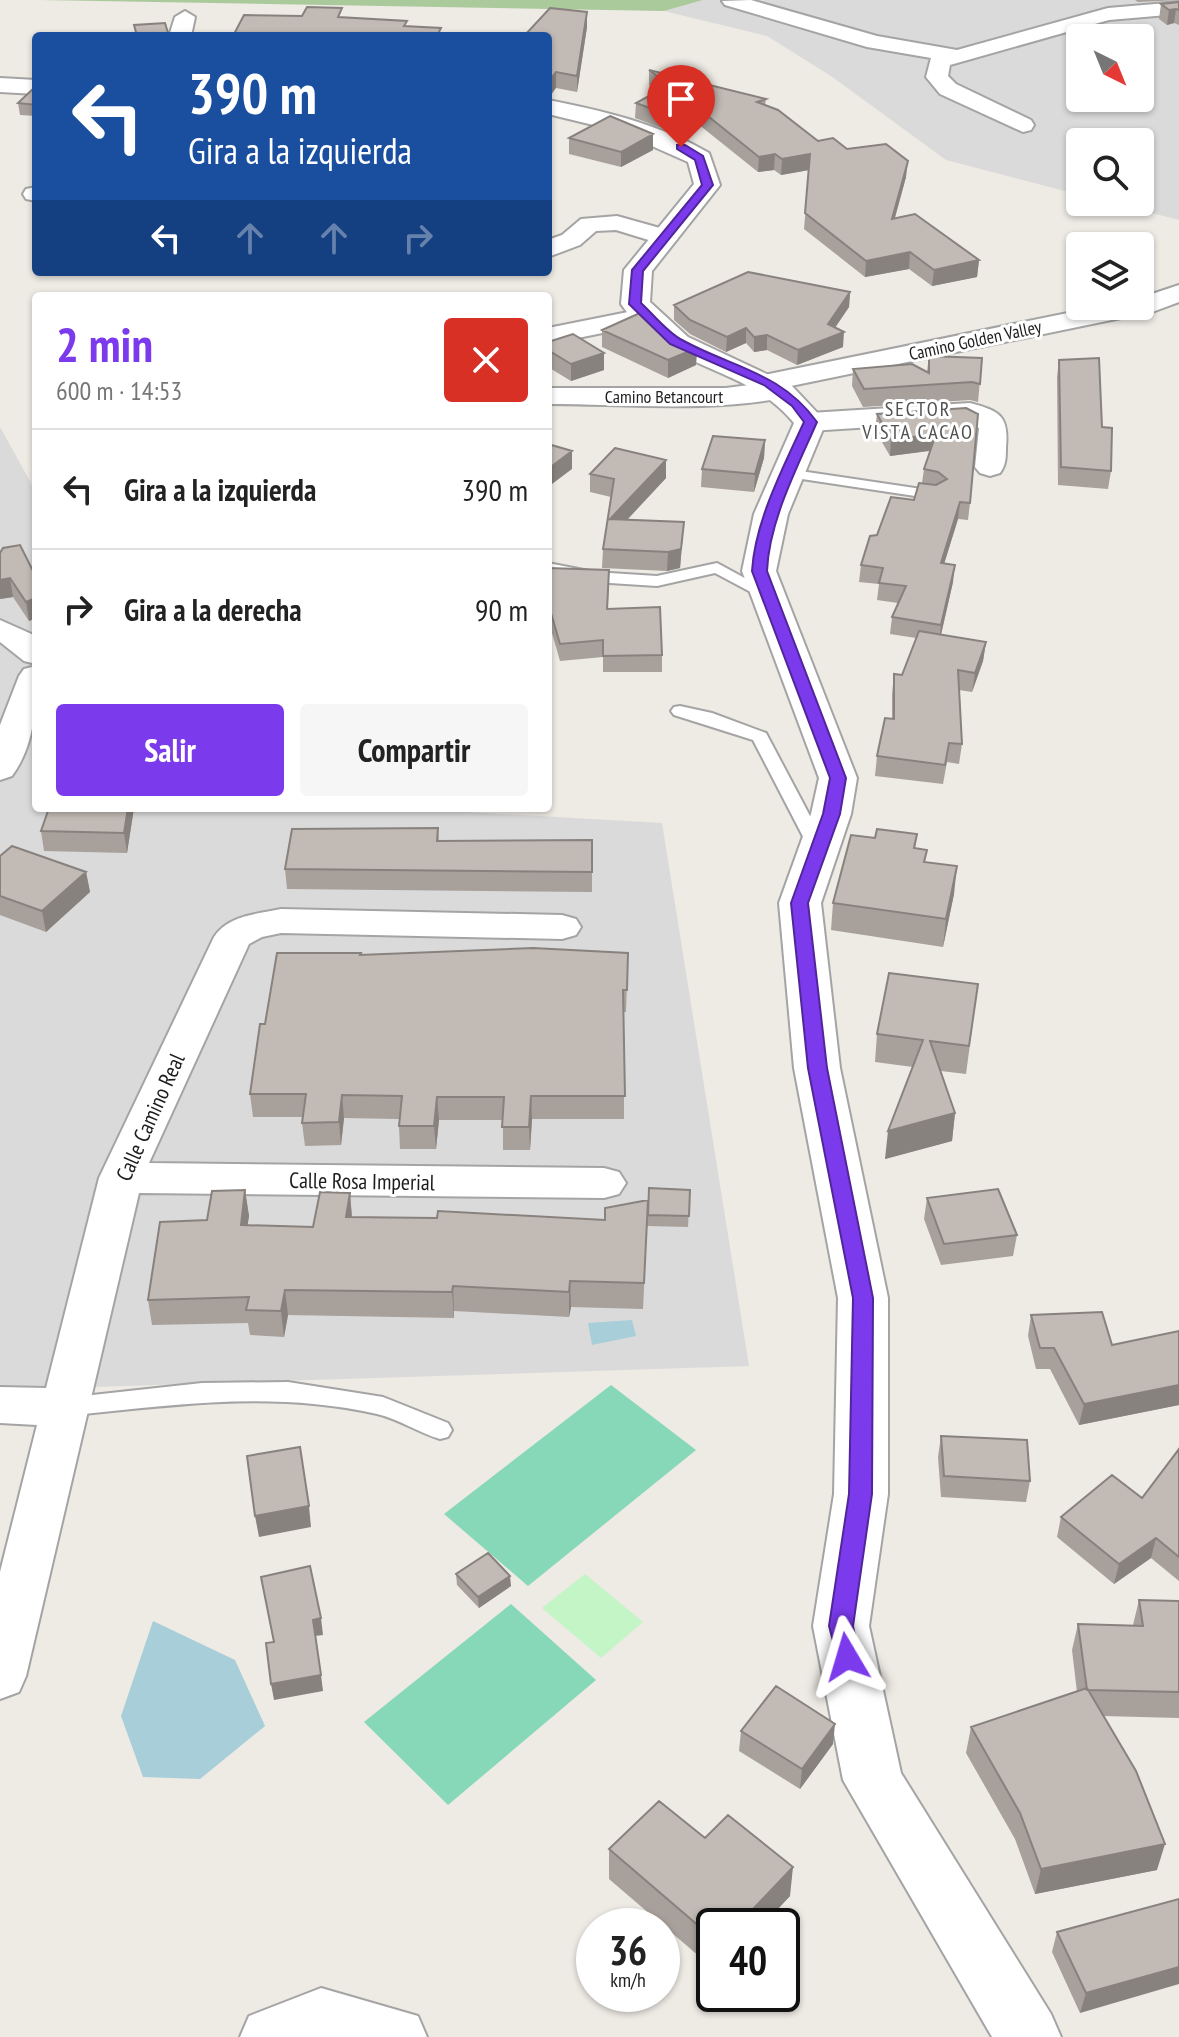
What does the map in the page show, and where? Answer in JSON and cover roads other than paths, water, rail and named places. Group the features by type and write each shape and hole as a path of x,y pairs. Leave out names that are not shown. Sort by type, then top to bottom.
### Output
{"street":[{"path":"732,1 875,42 956,56"},
{"path":"1023,125 948,89 937,77 940,61 1108,14 1179,8"},
{"path":"0,85 32,87"},
{"path":"552,108 586,114 668,140 700,158 707,185 638,270 635,304 675,342 774,386 797,403 810,422"},
{"path":"552,247 571,240 590,224 617,223 665,237"},
{"name":"Camino Golden Valley","path":"774,386 1146,305 1179,293"},
{"path":"552,335 648,316"},
{"name":"Camino Betancourt","path":"552,396 726,396 774,386"},
{"path":"810,422 970,412 994,424 990,467"},
{"path":"810,422 787,473 760,553 759,571 838,778 831,814 800,903 817,1068 863,1298 861,1494 841,1626 873,1780 1028,2037"},
{"path":"0,630 20,639 32,650"},
{"path":"0,769 32,686"},
{"name":"Calle Camino Real","path":"0,1676 121,1178 233,937 251,927 281,921 562,927"},
{"name":"Calle Rosa Imperial","path":"121,1178 604,1183"},
{"path":"0,1405 65,1407"},
{"path":"270,2037 321,2017 397,2037"}],"lane":[{"path":"787,473 935,495"},
{"path":"552,569 594,577 657,581 717,568 768,595"},
{"path":"680,711 760,737 819,850"},
{"path":"65,1407 202,1392 288,1391 383,1406 440,1430"}],"water":[{"path":"632,1320 636,1336 592,1345 588,1323"},
{"path":"153,1621 235,1660 265,1726 200,1779 143,1777 121,1716"}],"district":[{"name":"SECTOR VISTA CACAO","path":"918,420"}]}
